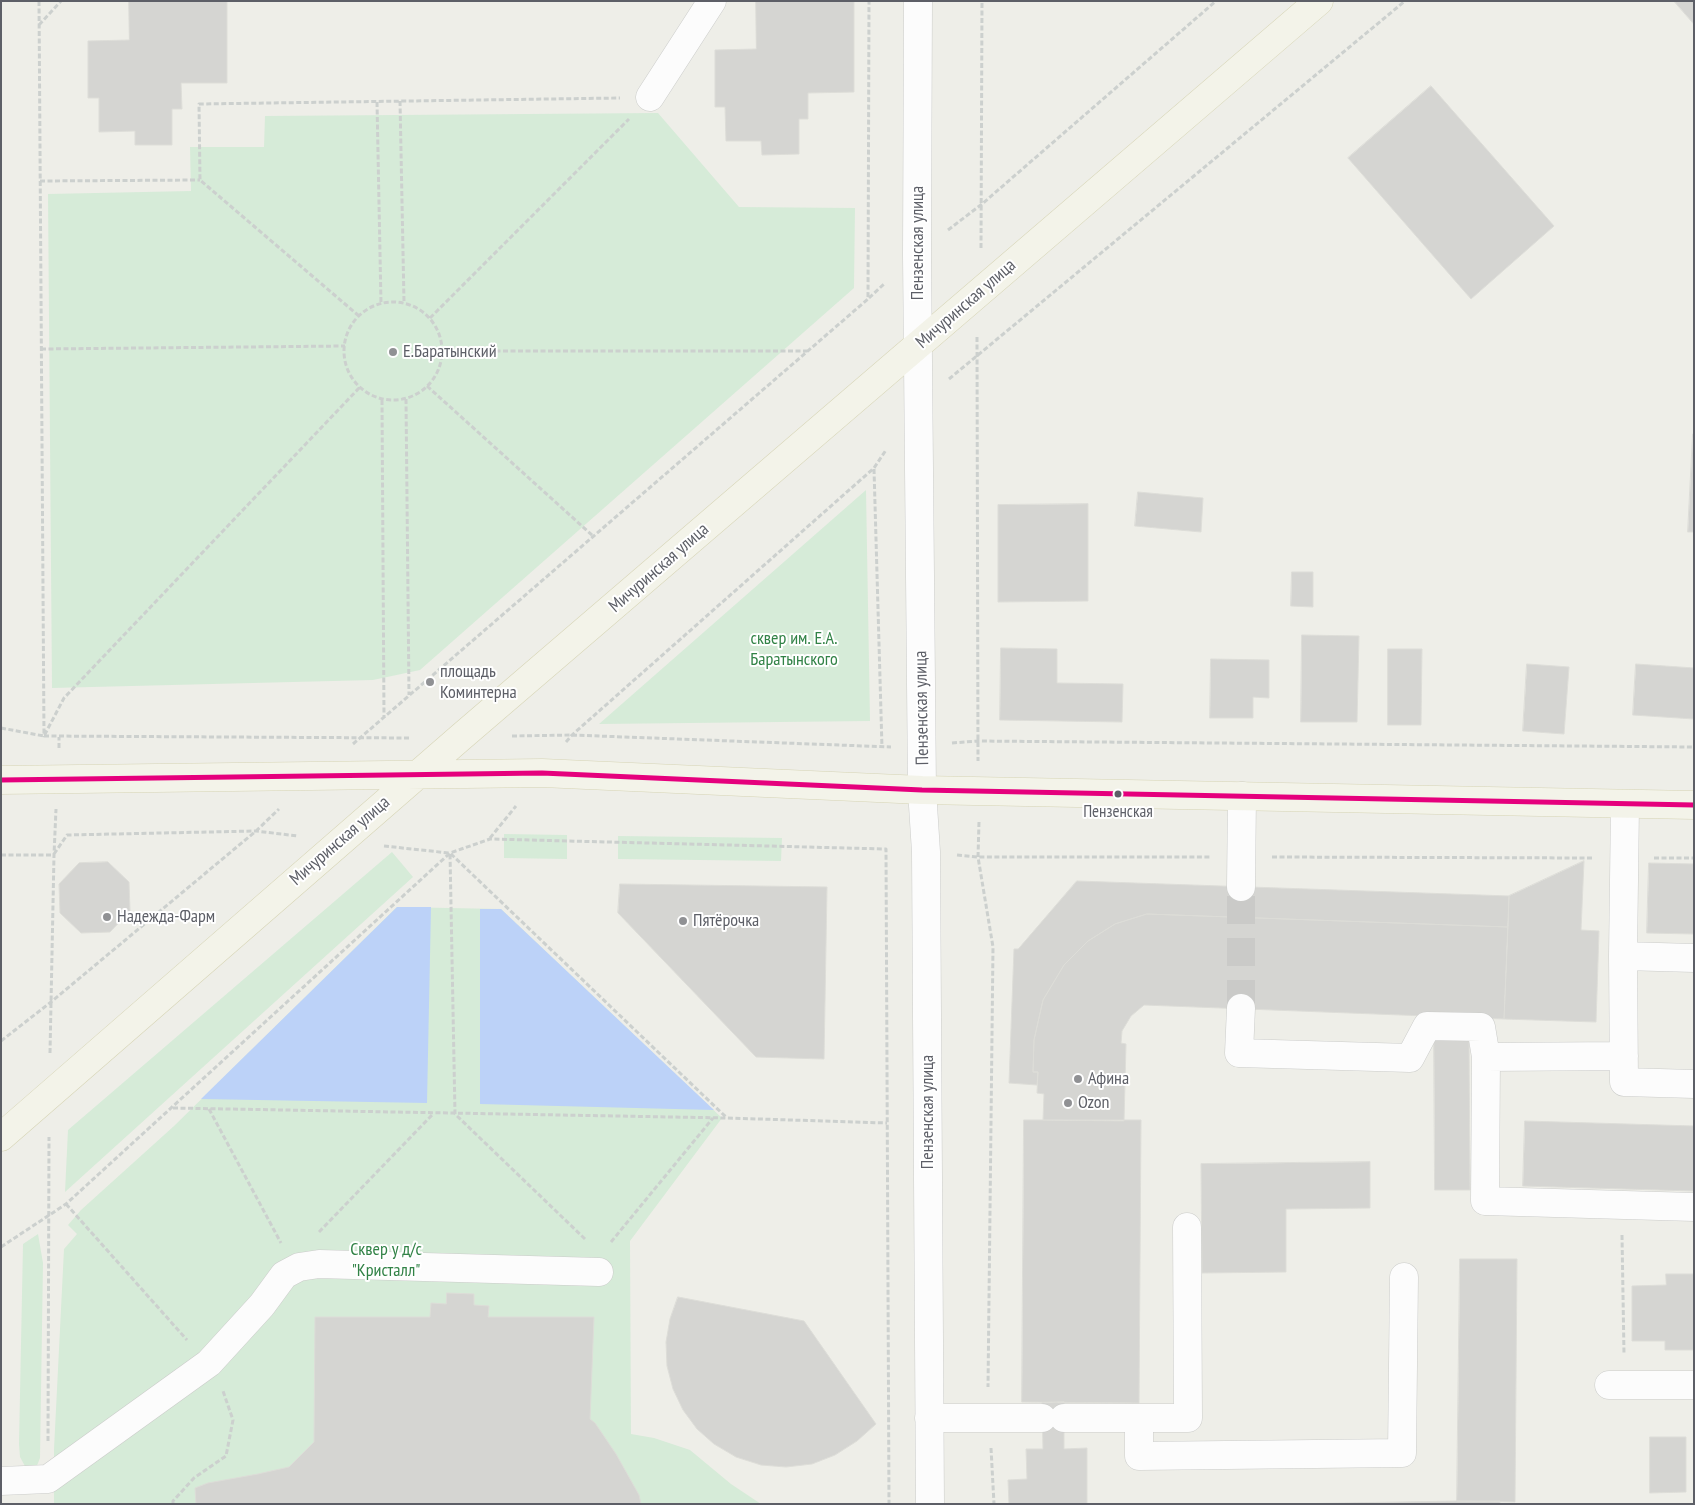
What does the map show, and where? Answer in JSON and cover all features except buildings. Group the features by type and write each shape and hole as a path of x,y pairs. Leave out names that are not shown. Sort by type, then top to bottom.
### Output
{"main road":[{"name":"Мичуринская улица","path":"1,1137 417,776 1319,1"},
{"path":"1,780 542,773 922,790 1694,806"}],"street":[{"path":"650,97 712,1"},
{"name":"Пензенская улица","path":"918,1 917,254 922,790 926,852 930,1504"},
{"path":"1241,887 1242,796"},
{"path":"1625,804 1624,1082 1694,1084"},
{"path":"1623,956 1694,958"},
{"path":"1241,1008 1239,1053 1410,1058 1427,1026 1481,1028 1486,1057 1486,1201 1694,1207"},
{"path":"1486,1057 1624,1056"},
{"path":"929,1418 1188,1418 1187,1227"},
{"path":"1,1481 48,1479 209,1363 262,1305 284,1275 299,1267 318,1264 599,1272"},
{"path":"1139,1418 1139,1456 1402,1453 1404,1277"},
{"path":"1616,1385 1694,1385"}],"path":[{"path":"39,25 61,1"},
{"path":"868,299 869,1"},
{"path":"982,1 982,204 976,356 978,857 993,947 989,1418 994,1504"},
{"path":"352,745 868,299 917,254 982,204 1216,1"},
{"path":"200,180 199,104 650,97"},
{"path":"430,318 650,97"},
{"path":"400,101 404,302"},
{"path":"378,102 381,304"},
{"path":"40,181 200,180 359,316"},
{"path":"404,302 415,307 430,318 441,338 443,351 437,373 427,386 406,399 382,400 360,387 349,372 344,355 345,346 350,329 359,316 381,304 404,302"},
{"path":"41,349 345,346"},
{"path":"443,351 808,351"},
{"path":"427,386 593,536"},
{"path":"1,728 44,736 64,698 360,387"},
{"path":"406,399 409,695"},
{"path":"382,400 384,717"},
{"path":"874,468 882,748"},
{"path":"1,1041 51,1002 256,831 314,776"},
{"path":"48,1479 49,1095 54,854 58,779"},
{"path":"54,854 67,835 256,831"},
{"path":"1,1247 66,1204 450,853 490,839 886,849 978,857 1694,858"},
{"path":"886,849 889,1504"},
{"path":"450,853 455,1114 587,1241"},
{"path":"450,853 727,1118"},
{"path":"1,855 54,854"},
{"path":"172,1108 727,1118 887,1123"},
{"path":"209,1109 284,1248"},
{"path":"313,1238 433,1114"},
{"path":"607,1247 713,1118"},
{"path":"66,1204 209,1363 218,1376 233,1420 226,1456 194,1478 173,1501 174,1504"},
{"path":"1616,1385 1622,1205"}],"green space":[{"path":"658,113 739,207 855,208 854,288 420,670 373,680 52,688 48,194 191,191 190,147 264,147 265,116"},
{"name":"сквер им. Е.А. Баратынского","path":"866,490 870,721 599,724"},
{"path":"504,834 567,835 567,859 504,858"},
{"path":"618,836 782,838 781,861 618,859"},
{"path":"392,852 413,877 65,1192 68,1130"},
{"name":"Сквер у д/с \"Кристалл\"","path":"397,907 501,909 722,1118 630,1241 631,1434 654,1438 690,1450 731,1484 761,1504 54,1504 54,1449 64,1249 77,1234 68,1225 81,1210 174,1126"},
{"path":"38,1234 43,1263 40,1458 36,1468 26,1468 20,1457 19,1444 23,1244"}],"water":[{"path":"397,907 431,907 427,1103 201,1099"},
{"path":"480,909 501,909 714,1110 480,1104"}],"tunnel":[{"path":"1241,887 1241,1008"}],"transit line":[{"path":"1,780 542,773 922,790 1694,805"}],"place":[{"name":"Е.Баратынский","path":"393,352"},
{"name":"площадь Коминтерна","path":"430,682"},
{"name":"Пензенская","path":"1118,794"},
{"name":"Надежда-Фарм","path":"107,917"},
{"name":"Пятёрочка","path":"683,921"},
{"name":"Афина","path":"1078,1079"},
{"name":"Ozon","path":"1068,1103"}]}
